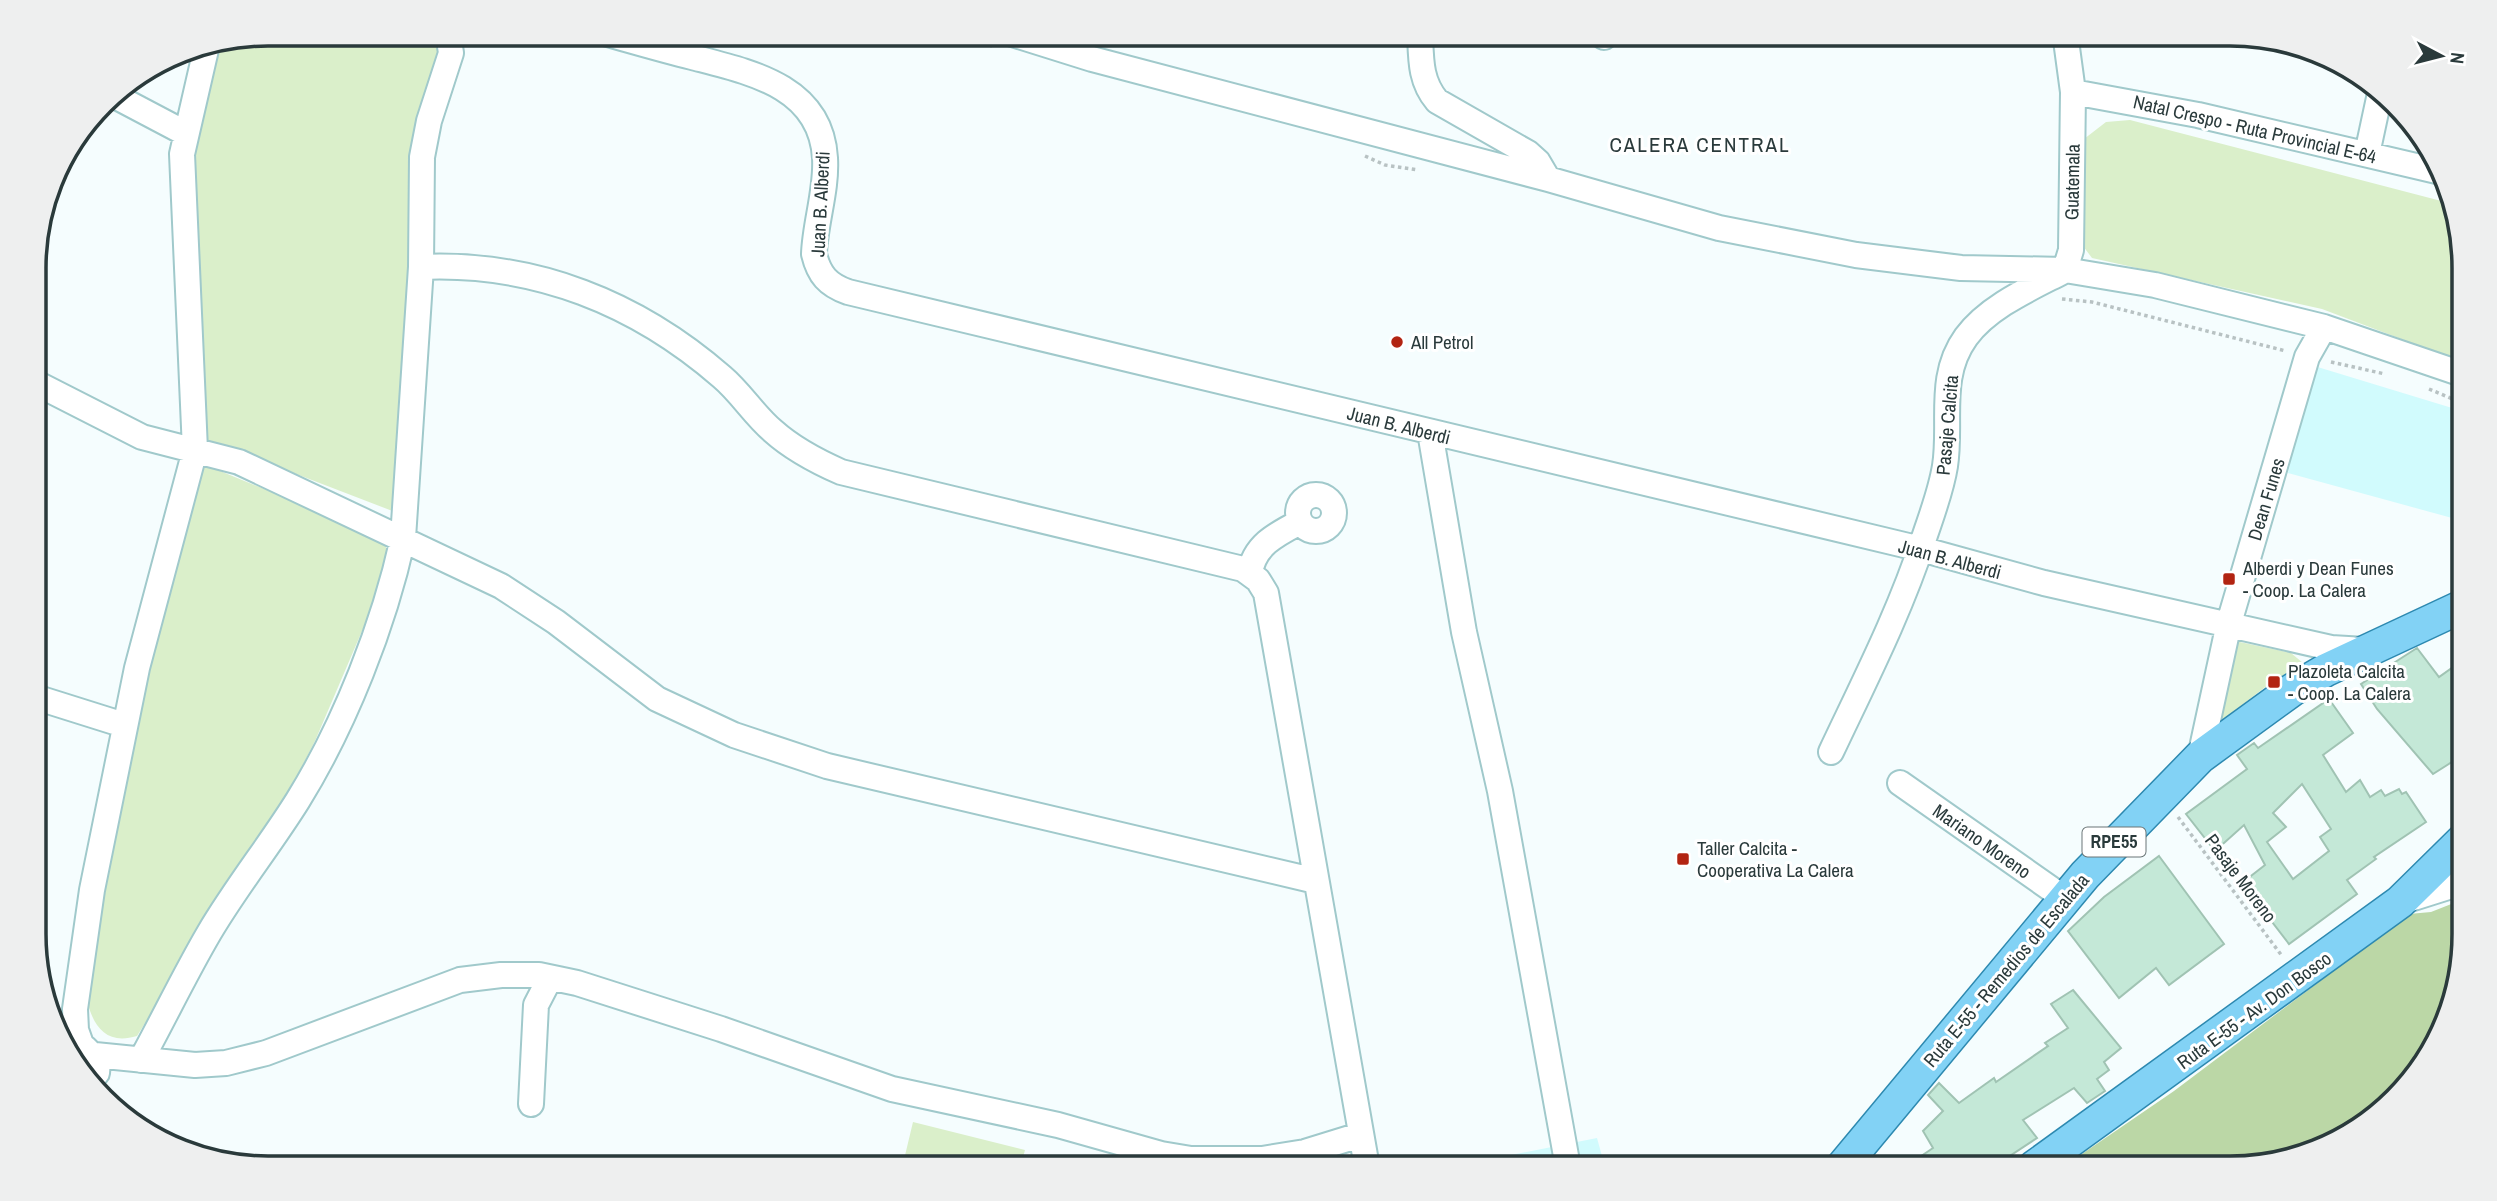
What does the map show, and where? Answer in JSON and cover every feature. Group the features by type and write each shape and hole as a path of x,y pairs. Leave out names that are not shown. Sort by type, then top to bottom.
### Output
{"main road":[{"name":"Ruta E-55 - Remedios de Escalada","path":"1852,1155 2064,898 2200,757 2292,690 2365,650 2452,611"},
{"name":"Ruta E-55 - Av. Don Bosco","path":"2051,1155 2400,902 2452,851"}],"street":[{"path":"141,1060 209,933 300,797 322,756 382,616 403,538 421,267 423,149 451,53 450,46"},
{"name":"Juan B. Alberdi","path":"653,46 750,72 791,92 806,106 816,122 825,160 814,254 818,269 835,287 1921,549 2044,583 2331,648 2365,650"},
{"path":"1050,46 1548,179 1719,228 1829,251 1961,268 2066,270 2155,285 2324,327 2452,371"},
{"path":"1421,46 1422,75 1427,89 1437,101 1528,153 1538,162 1548,179"},
{"name":"Guatemala","path":"2066,270 2071,250 2073,92 2067,46"},
{"path":"81,1053 75,1009 92,890 124,724 195,450 182,154 205,55"},
{"name":"Natal Crespo - Ruta Provincial E-64","path":"2073,92 2113,98 2428,169"},
{"path":"122,100 185,133"},
{"path":"2367,154 2378,103"},
{"path":"421,267 449,266 524,275 606,300 648,321 687,347 794,448 841,472 1251,573 1266,593 1364,1155"},
{"name":"Pasaje Calcita","path":"1831,752 1908,587 1941,488 1946,464 1945,401 1954,357 1966,336 1983,320 2018,294 2066,270"},
{"name":"Dean Funes","path":"2200,757 2229,623 2308,357 2324,327"},
{"path":"46,389 142,437 239,462 403,538 509,591 657,699 734,735 827,766 1316,881"},
{"path":"1430,432 1465,632 1500,791 1565,1155"},
{"path":"1251,573 1252,562 1260,547 1300,522"},
{"path":"46,700 124,724"},
{"name":"Mariano Moreno","path":"1900,783 2064,898"},
{"path":"2400,902 2452,886"},
{"path":"84,1058 195,1065 226,1063 266,1053 460,980 501,975 550,978 578,983 721,1029 892,1089 1058,1125 1174,1156"},
{"path":"531,1104 536,1005 550,978"},
{"path":"1284,1155 1305,1152 1360,1135"}],"path":[{"name":"Pasaje Moreno","path":"2161,795 2298,978"}],"shaded area":[{"path":"2311,365 2452,408 2452,518 2288,473"},
{"path":"1597,1138 1602,1155 1509,1155"}],"green space":[{"path":"268,46 438,46 441,51 395,512 203,438 194,144 218,51"},
{"path":"2130,120 2441,201 2450,239 2452,358 2322,309 2092,258 2083,246 2084,139 2106,122"},
{"path":"208,466 384,538 387,552 368,617 315,741 287,796 137,1036 118,1038 103,1032 87,1001 132,717 200,471"},
{"path":"2235,641 2291,653 2303,663 2268,685 2217,724"},
{"path":"2452,904 2450,962 2435,1018 2414,1057 2396,1080 2353,1118 2328,1133 2301,1144 2244,1155 2080,1155 2174,1091 2409,914 2431,912"},
{"path":"913,1122 1025,1150 1023,1156 905,1156"}],"building":[{"path":"2417,648 2439,677 2452,668 2452,762 2433,774 2377,709 2361,684"},
{"path":"2329,699 2353,733 2323,755 2346,792 2360,780 2370,797 2381,790 2385,796 2399,789 2402,794 2406,792 2426,822 2374,857 2376,859 2347,880 2357,894 2289,944 2242,883 2265,865 2244,825 2215,851 2186,814 2247,769 2237,755 2254,743 2258,748","holes":["2302,784 2331,829 2320,837 2329,851 2293,879 2267,842 2286,827 2273,813"]},
{"path":"2159,856 2224,944 2169,985 2156,968 2119,998 2068,931 2104,897"},
{"path":"2073,990 2121,1048 2104,1062 2109,1070 2097,1079 2105,1091 2087,1103 2074,1088 2023,1120 2037,1138 2011,1155 1922,1155 1933,1148 1923,1131 1943,1111 1928,1095 1939,1083 1959,1103 1994,1078 1996,1082 2048,1046 2045,1043 2068,1028 2051,1004"}],"place":[{"name":"All Petrol","path":"1397,342"},
{"name":"Alberdi y Dean Funes - Coop. La Calera","path":"2229,579"},
{"name":"Plazoleta Calcita - Coop. La Calera","path":"2274,682"},
{"name":"Taller Calcita - Cooperativa La Calera","path":"1683,859"}],"district":[{"name":"CALERA CENTRAL","path":"1700,145"}]}
